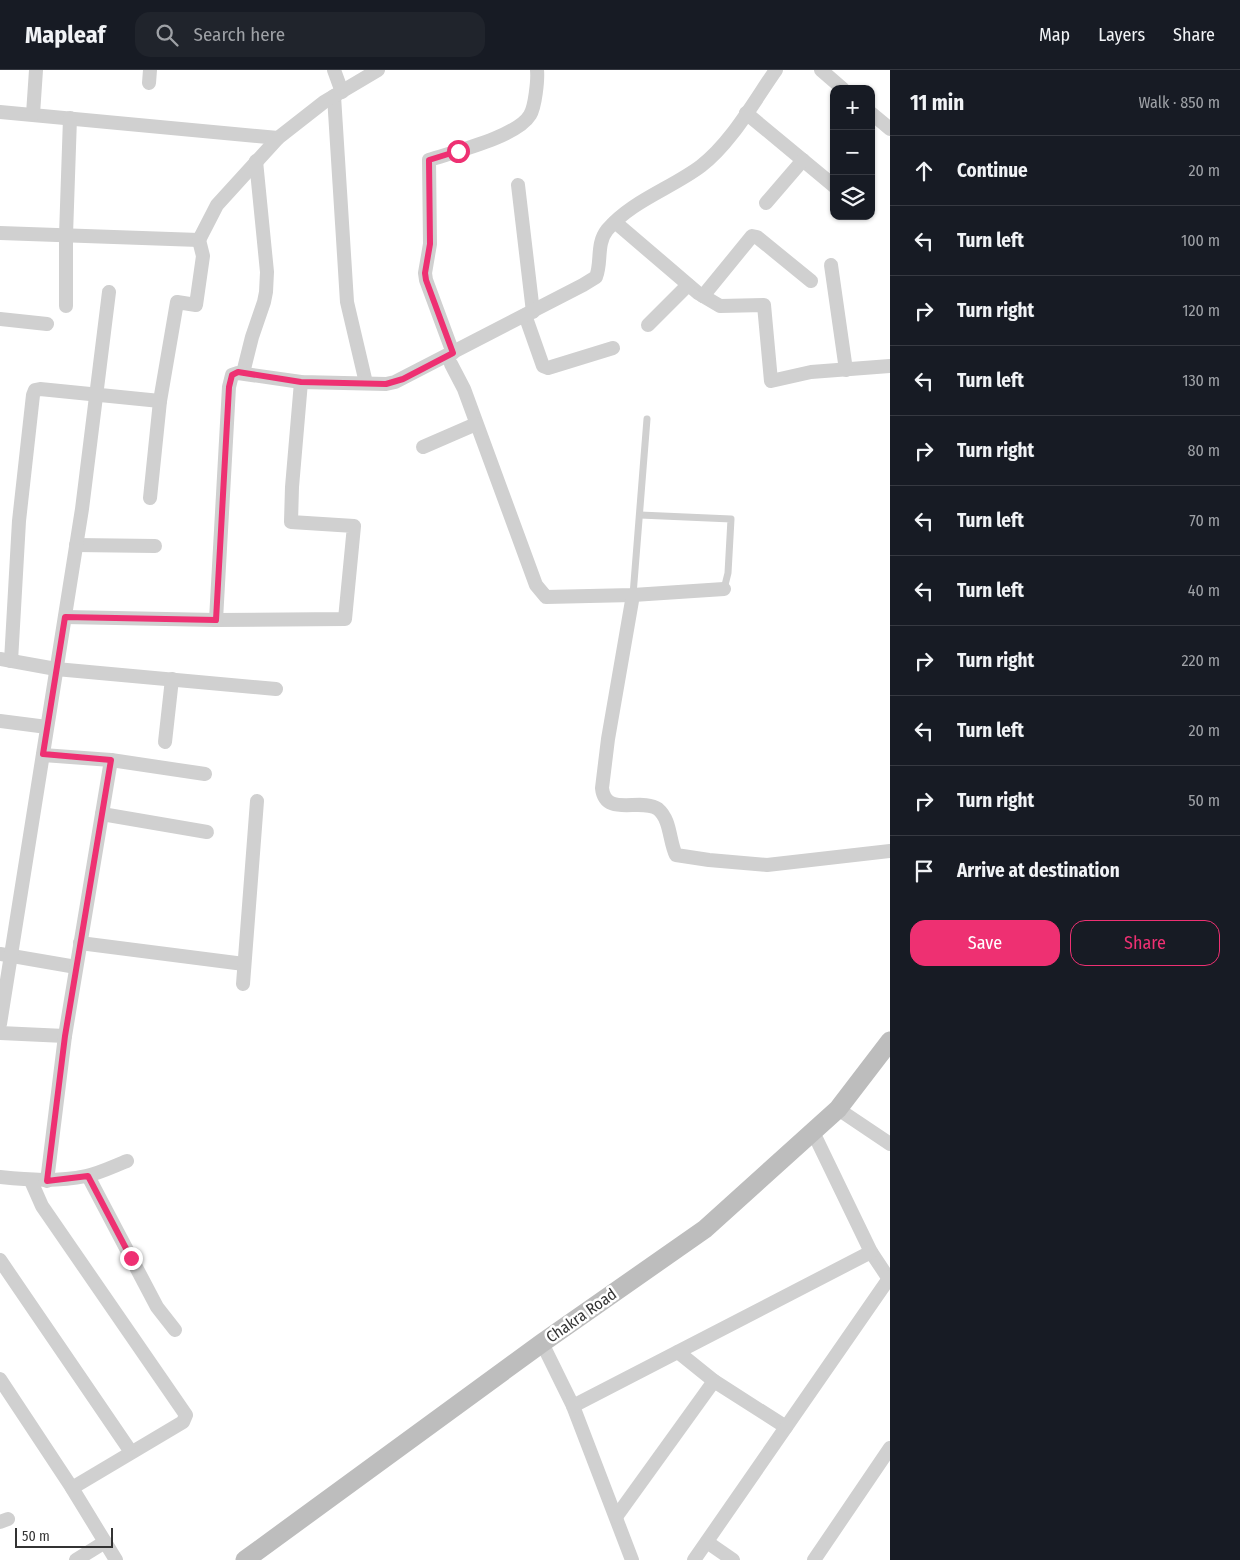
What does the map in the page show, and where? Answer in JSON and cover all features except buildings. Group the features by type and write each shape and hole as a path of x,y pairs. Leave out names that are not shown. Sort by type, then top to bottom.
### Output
{"main road":[{"name":"Chakra Road","path":"245,1560 542,1343 705,1229 838,1109 890,1041"}],"street":[{"path":"33,114 36,70"},
{"path":"334,70 338,94 347,302 366,383"},
{"path":"150,498 160,401 176,302 196,305 203,256 199,240 217,205 278,138 303,117 378,70"},
{"path":"537,70 532,108 530,115 522,124 502,135 429,160 430,244 425,273 452,359 539,591 546,597 633,595 724,589"},
{"path":"216,620 229,387 232,375 238,372 301,382 386,384 452,359 596,277 600,267 601,242 606,231 636,206 680,181 702,165 722,146 776,70"},
{"path":"821,70 838,85"},
{"path":"0,112 278,138"},
{"path":"746,112 830,183"},
{"path":"875,116 890,129"},
{"path":"66,306 66,235 70,118"},
{"path":"766,203 803,160"},
{"path":"243,373 266,292 266,272 256,161"},
{"path":"518,185 529,314 543,366 548,368 613,348"},
{"path":"615,222 688,285 720,306 764,304 771,380 811,372 890,366"},
{"path":"0,233 199,240"},
{"path":"703,296 752,236 757,236 811,281"},
{"path":"831,265 846,370"},
{"path":"648,326 688,285"},
{"path":"0,1024 6,955 43,754 76,545 109,292"},
{"path":"0,319 47,324"},
{"path":"65,617 216,620 346,619 354,526 291,522 301,382"},
{"path":"160,401 35,390 19,521 6,660 56,669 276,689"},
{"path":"423,447 476,424"},
{"path":"76,545 155,546"},
{"path":"633,595 608,738 602,788 603,796 608,802 617,805 656,808 665,816 676,855 767,865 890,851"},
{"path":"165,742 172,679"},
{"path":"0,721 47,727"},
{"path":"43,754 111,760 205,774"},
{"path":"47,1181 65,1036 111,760"},
{"path":"243,984 257,801"},
{"path":"102,814 207,832"},
{"path":"80,943 244,964"},
{"path":"6,955 76,967"},
{"path":"0,1033 65,1036"},
{"path":"838,1109 890,1144"},
{"path":"694,1560 889,1278 871,1252 813,1132"},
{"path":"0,1177 47,1181 88,1176 127,1161"},
{"path":"88,1176 157,1307 175,1330"},
{"path":"31,1181 42,1206 183,1408 186,1415 183,1422 72,1488"},
{"path":"573,1406 871,1252"},
{"path":"0,1260 131,1452"},
{"path":"542,1343 573,1406 632,1560"},
{"path":"678,1352 714,1381 786,1427"},
{"path":"616,1517 714,1381"},
{"path":"2,1389 72,1488 116,1560"},
{"path":"820,1558 890,1448"},
{"path":"76,1560 105,1542"},
{"path":"707,1542 733,1560"}],"lane":[{"path":"633,595 648,418"},
{"path":"640,515 731,518 728,573 724,589"}],"route":[{"path":"131,1258 88,1176 47,1181 65,1036 111,760 43,754 65,617 216,620 229,387 232,375 238,372 301,382 386,384 403,379 453,353 425,273 430,244 429,160 458,151"}]}
